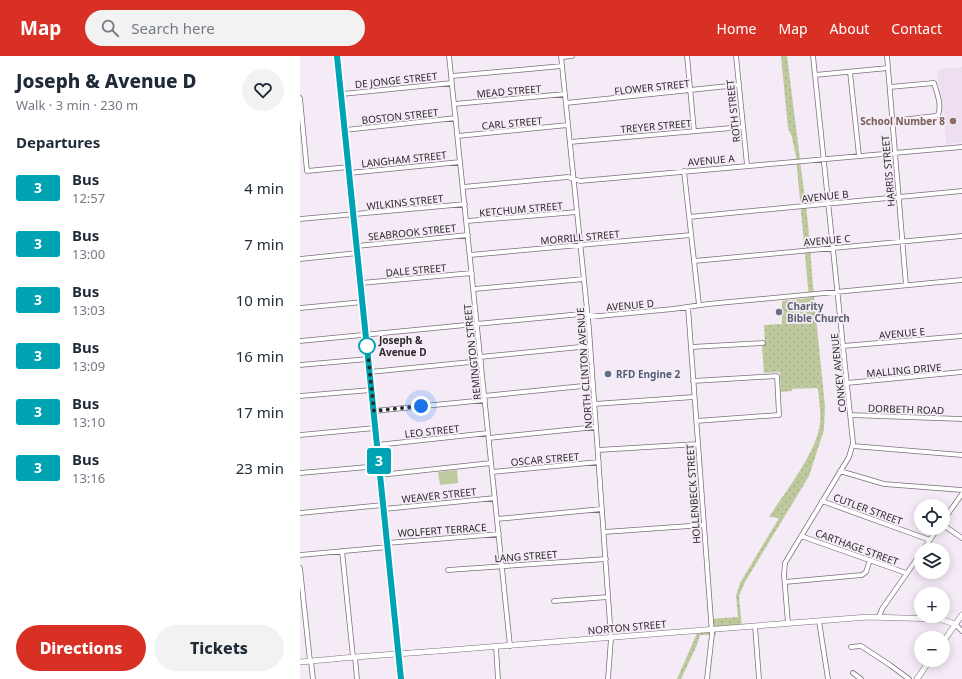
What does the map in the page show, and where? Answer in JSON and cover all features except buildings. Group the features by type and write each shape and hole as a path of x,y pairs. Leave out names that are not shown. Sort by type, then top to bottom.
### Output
{"main road":[{"path":"337,56 401,679"},
{"path":"950,632 962,615"},
{"name":"NORTON STREET","path":"300,662 879,616 939,619 955,624"},
{"path":"917,679 925,667"}],"street":[{"name":"REMINGTON STREET","path":"449,56 510,646"},
{"path":"562,56 572,56"},
{"name":"NORTH CLINTON AVENUE","path":"562,56 588,315 599,462 611,638 608,679"},
{"path":"687,56 694,131"},
{"name":"ROTH STREET","path":"736,56 747,165"},
{"name":"CONKEY AVENUE","path":"812,56 853,446"},
{"name":"HARRIS STREET","path":"887,56 906,285"},
{"path":"452,76 562,66"},
{"path":"814,75 888,68"},
{"path":"850,72 859,156"},
{"name":"DE JONGE STREET","path":"342,94 452,83"},
{"path":"890,87 934,83 939,98 940,112 937,116 892,120"},
{"name":"FLOWER STREET","path":"566,103 738,85"},
{"name":"MEAD STREET","path":"454,104 565,94"},
{"name":"LANGHAM STREET","path":"300,98 307,171 349,170 460,162"},
{"name":"BOSTON STREET","path":"345,130 456,118"},
{"name":"CARL STREET","path":"458,136 568,125"},
{"name":"TREYER STREET","path":"570,142 743,127"},
{"name":"AVENUE A","path":"463,187 568,178 580,180 962,147"},
{"path":"684,171 699,305"},
{"name":"AVENUE B","path":"689,217 962,191"},
{"name":"WILKINS STREET","path":"300,219 465,204"},
{"name":"KETCHUM STREET","path":"466,221 577,212"},
{"name":"SEABROOK STREET","path":"357,246 468,235"},
{"name":"MORRILL STREET","path":"470,255 691,235"},
{"name":"AVENUE C","path":"694,261 962,236"},
{"path":"300,258 358,254"},
{"name":"DALE STREET","path":"361,283 472,273"},
{"path":"474,289 584,279"},
{"name":"AVENUE D","path":"300,341 581,314 596,316 837,291 962,280"},
{"path":"300,308 363,302"},
{"name":"HOLLENBECK STREET","path":"688,307 711,630 707,679"},
{"name":"AVENUE E","path":"843,346 962,336"},
{"path":"691,347 763,343"},
{"path":"370,372 590,346"},
{"path":"300,365 368,359"},
{"name":"MALLING DRIVE","path":"847,383 962,372"},
{"path":"693,381 777,376 779,415 696,421"},
{"path":"374,411 593,385"},
{"path":"300,396 372,390"},
{"path":"594,404 694,397"},
{"name":"DORBETH ROAD","path":"850,415 962,419"},
{"name":"LEO STREET","path":"377,445 596,427"},
{"path":"300,435 375,428"},
{"path":"598,450 698,444"},
{"path":"788,623 784,568 786,561 850,455 853,446 962,455"},
{"name":"OSCAR STREET","path":"492,472 599,462"},
{"path":"380,474 492,463"},
{"path":"300,473 379,466"},
{"path":"840,471 884,484 962,490"},
{"path":"950,511 962,494"},
{"name":"WEAVER STREET","path":"300,513 495,498"},
{"name":"CUTLER STREET","path":"822,501 930,540"},
{"path":"497,519 602,509"},
{"path":"604,532 704,525"},
{"path":"950,530 962,538"},
{"name":"WOLFERT TERRACE","path":"300,555 499,534"},
{"path":"928,543 933,535"},
{"name":"CARTHAGE STREET","path":"801,536 906,573"},
{"path":"342,551 357,679"},
{"name":"LANG STREET","path":"448,570 606,558"},
{"path":"785,582 862,575 865,573 870,560"},
{"path":"879,616 882,609 914,562"},
{"path":"300,568 313,679"},
{"path":"554,601 608,597"},
{"path":"819,621 828,679"},
{"path":"955,624 962,631"},
{"path":"754,626 759,679"},
{"path":"851,647 861,646 909,679"},
{"path":"496,647 498,679"},
{"path":"853,674 861,679"}],"shaded area":[{"name":"School Number 8","path":"962,67 962,142 946,144 942,99 937,69"}],"green space":[{"path":"781,56 787,56 808,223 825,406 824,430 809,476 745,582 739,596 742,627 716,630 716,635 700,635 697,645 681,679 677,679 698,631 711,630 710,619 738,617 736,596 740,583 779,518 769,517 805,463 816,440 820,424 818,389 792,389 792,391 781,392 780,372 764,373 762,346 765,346 764,325 782,324 782,301 809,298 796,157 792,137 788,128"},
{"path":"457,470 458,483 440,485 438,472"}],"bus line":[{"name":"3","path":"337,56 401,679"}],"place":[{"name":"School Number 8","path":"953,121"},
{"name":"Charity Bible Church","path":"779,312"},
{"name":"Joseph & Avenue D","path":"367,346"},
{"name":"RFD Engine 2","path":"608,374"}],"route":[{"path":"367,346 374,411 421,406"}]}
